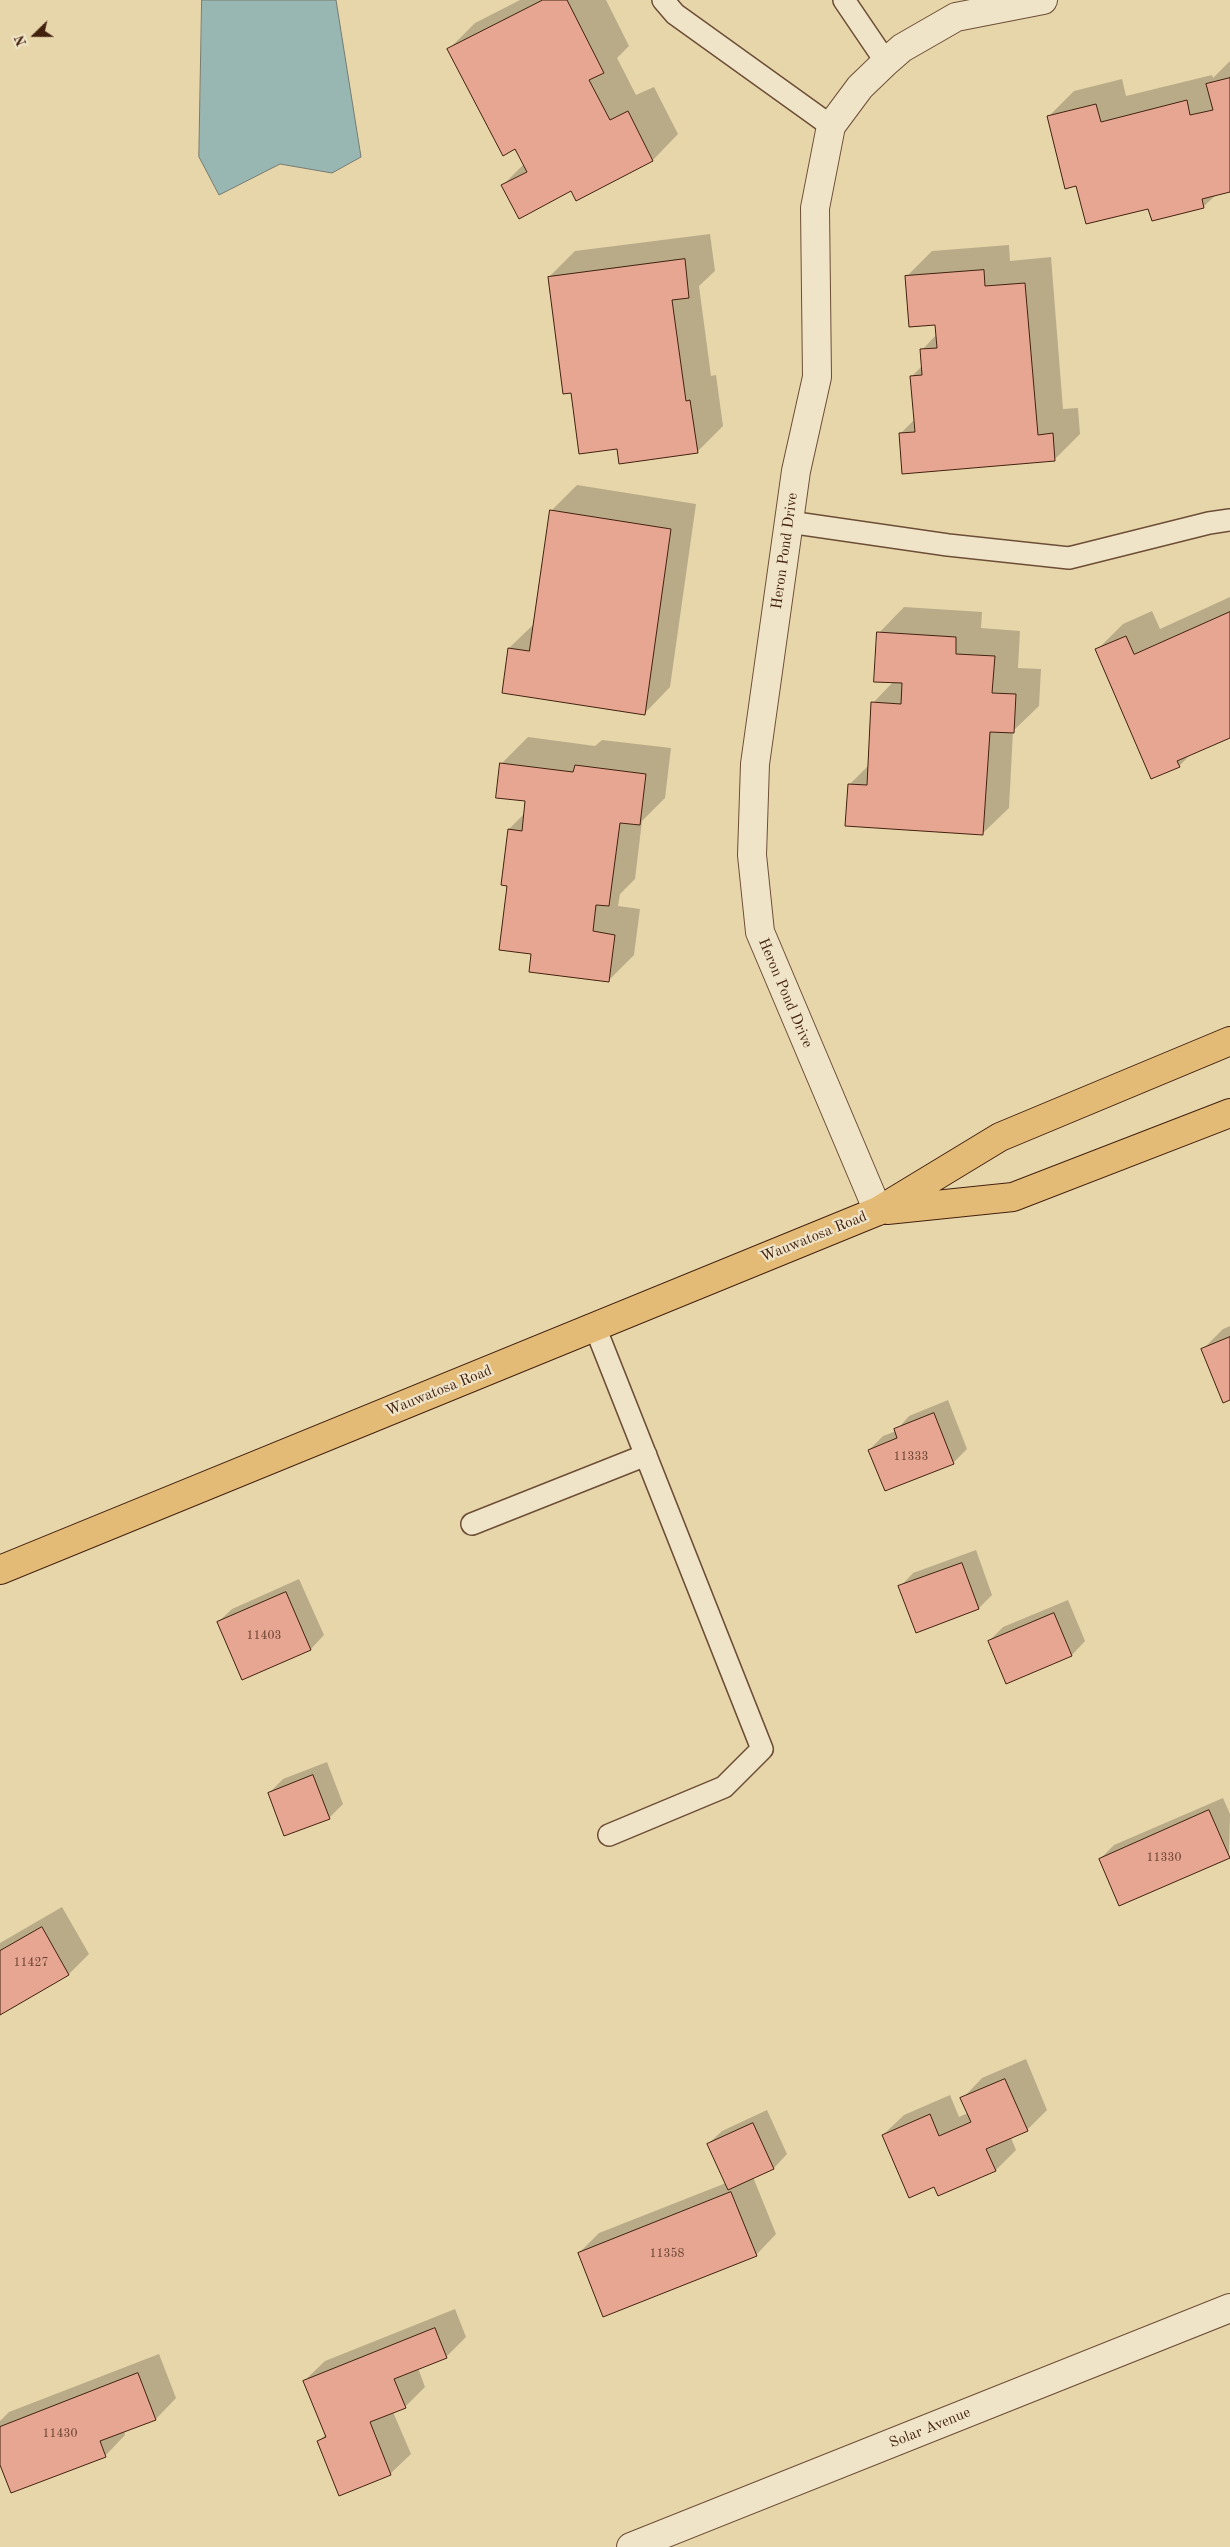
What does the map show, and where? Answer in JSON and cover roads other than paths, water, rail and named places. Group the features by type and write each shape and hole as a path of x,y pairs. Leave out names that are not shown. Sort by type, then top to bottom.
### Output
{"main road":[{"name":"Wauwatosa Road","path":"0,1570 878,1211 1000,1137 1230,1041"},
{"name":"Wauwatosa Road","path":"878,1211 1013,1197 1230,1113"}],"street":[{"name":"Heron Pond Drive","path":"878,1211 760,932 752,855 755,764 796,470 817,377 815,208 831,126 860,87 886,62 902,48 956,17 1043,0"},
{"name":"Solar Avenue","path":"631,2547 1230,2308"}],"lane":[{"path":"663,0 675,14 831,126"},
{"path":"844,0 886,62"},
{"path":"789,522 948,545 1069,558 1209,523 1230,520"},
{"path":"595,1327 762,1749 724,1787 609,1835"},
{"path":"472,1524 646,1455"}],"water":[{"path":"202,0 336,0 361,157 332,173 280,164 219,195 199,157"}]}
